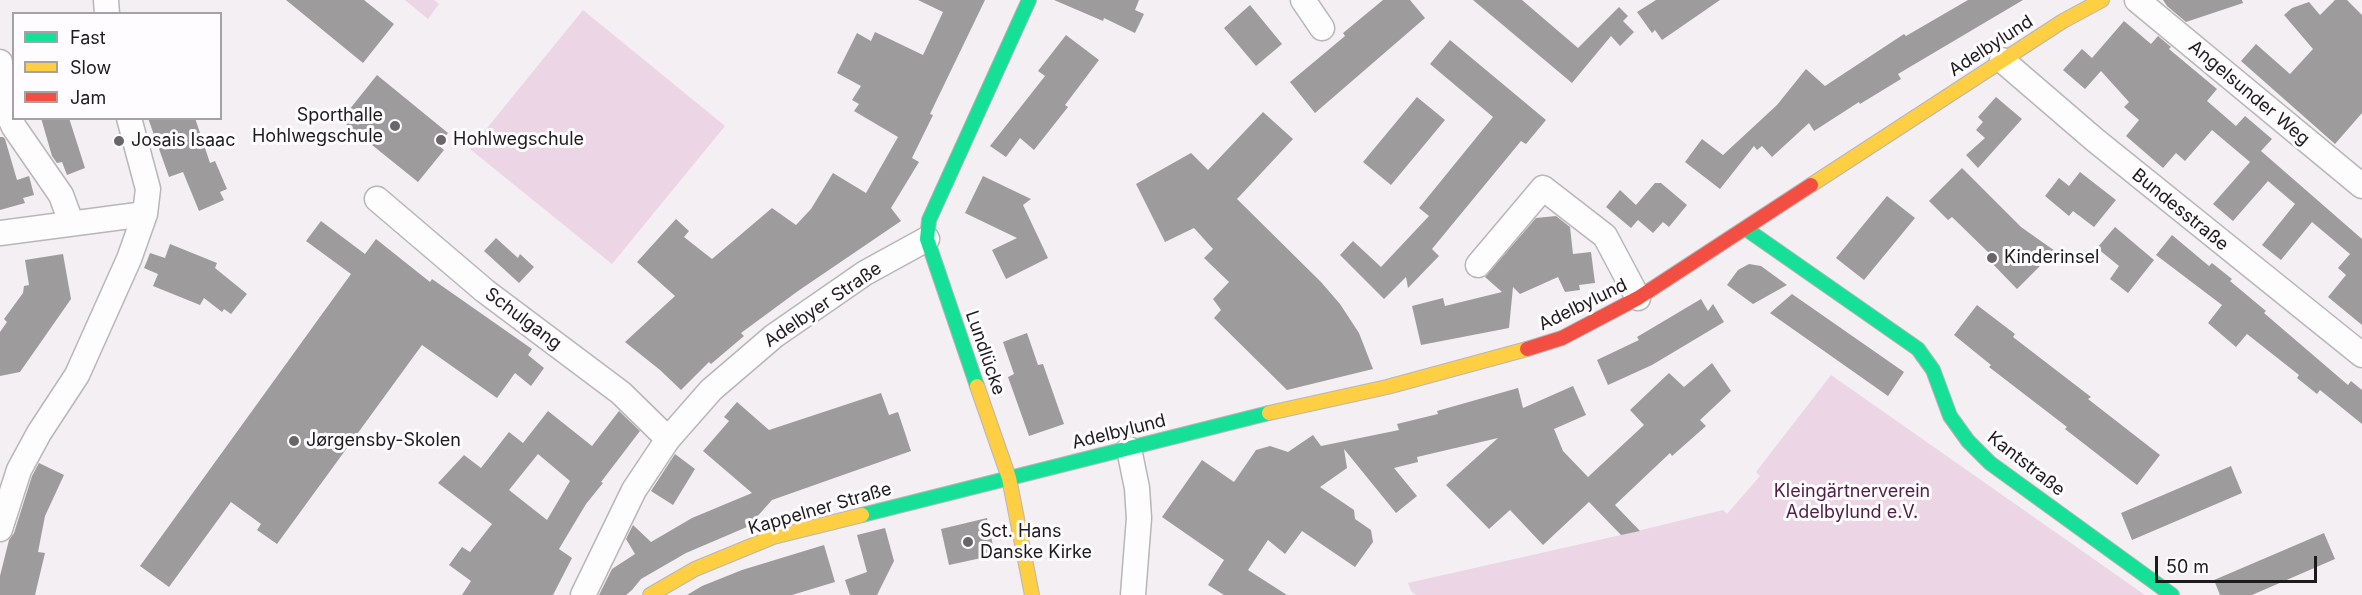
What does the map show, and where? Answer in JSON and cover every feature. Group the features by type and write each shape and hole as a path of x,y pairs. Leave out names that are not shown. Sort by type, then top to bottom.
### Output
{"street":[{"path":"927,239 929,220 1029,0"},
{"path":"1303,0 1322,27"},
{"name":"Adelbylund","path":"1009,478 1255,416 1387,387 1562,338 1638,298 2002,60 2063,21 2102,0"},
{"name":"Angelsunder Weg","path":"2137,0 2362,186"},
{"name":"Bundesstraße","path":"2002,60 2122,162 2362,356"},
{"path":"0,62 5,108 14,127 61,195 72,222"},
{"path":"0,529 19,470 39,433 77,375 129,259 146,214 148,189 130,120"},
{"path":"1478,265 1543,188 1605,236 1638,298"},
{"name":"Schulgang","path":"376,199 485,291 621,393 668,439"},
{"path":"0,233 146,214"},
{"name":"Kantstraße","path":"1746,229 1918,349 1933,370 1950,416 1968,441 1990,463 2172,595"},
{"name":"Adelbyer Straße","path":"583,595 634,490 668,439 711,390 774,336 865,273 927,239"},
{"name":"Lundlücke","path":"927,239 1009,478 1032,595"},
{"path":"1130,448 1137,488 1138,518 1133,595"},
{"name":"Kappelner Straße","path":"650,595 695,568 773,537 1009,478"}],"green space":[{"path":"405,0 434,0 439,4 428,19"},
{"path":"583,10 725,126 612,264 470,149"},
{"name":"Kleingärtnerverein Adelbylund e.V.","path":"1831,375 2145,595 1416,595 1411,591 1408,583 1723,510 1727,514 1760,476 1756,472"}],"building":[{"path":"286,0 364,0 394,24 363,63"},
{"path":"918,0 985,0 930,114 933,115 912,158 919,162 891,208 901,221 741,333 744,336 711,364 709,362 681,390 625,342 675,296 637,262 676,219 689,231 684,237 712,259 772,208 796,225 811,209 833,173 866,193 898,137 854,111 859,104 852,100 861,86 837,73 857,33 871,41 875,32 923,55 943,12"},
{"path":"1054,0 1139,0 1135,10 1144,14 1135,33 1104,18 1103,21"},
{"path":"1383,0 1410,0 1425,18 1315,113 1290,82 1345,36 1343,33"},
{"path":"1473,0 1522,0 1578,48 1619,7 1628,16 1623,21 1634,32 1620,46 1611,36 1572,83"},
{"path":"1656,0 1720,0 1662,40 1655,30 1652,33 1637,12"},
{"path":"1968,0 2023,0 1898,74 1901,79 1860,104 1859,102 1814,131 1809,123 1772,157 1762,146 1757,150 1754,146 1720,189 1685,162 1702,139 1723,155 1777,105 1806,69 1825,86 1904,34 1906,36"},
{"path":"2163,0 2242,0 2243,3 2186,22"},
{"path":"2335,0 2347,0 2362,15 2362,113 2335,144 2241,61 2256,44 2290,74 2313,49 2284,15 2292,8 2309,2 2320,15"},
{"path":"1250,5 1282,44 1256,66 1224,28"},
{"path":"2124,21 2151,44 2158,36 2171,47 2169,49 2217,89 2207,101 2236,126 2245,116 2272,139 2261,151 2362,239 2362,325 2328,297 2346,275 2338,268 2350,254 2312,222 2281,260 2262,245 2295,204 2268,181 2233,221 2213,204 2250,162 2212,130 2185,161 2176,153 2163,168 2126,136 2139,120 2124,107 2129,102 2101,71 2085,89 2063,70 2082,49 2092,58"},
{"path":"1066,35 1099,60 1065,105 1068,107 1034,150 1020,138 1006,157 990,146 1045,76 1038,71"},
{"path":"1450,40 1546,120 1526,144 1521,141 1432,249 1439,256 1408,288 1406,277 1384,299 1340,255 1353,241 1381,267 1429,216 1419,208 1493,117 1430,64"},
{"name":"Sporthalle Hohlwegschule","path":"377,75 448,133 438,145 444,150 418,182 341,120"},
{"path":"1417,97 1445,120 1391,185 1363,162"},
{"path":"1996,97 2022,119 1978,168 1966,155 1985,138 1976,130 1983,122 1978,117"},
{"path":"1263,112 1293,139 1237,199 1321,282 1340,304 1359,333 1373,369 1287,390 1214,318 1221,310 1213,299 1229,282 1204,258 1213,249 1194,228 1165,242 1136,184 1191,153 1208,170"},
{"path":"42,120 70,120 85,168 67,175 62,162 57,163 52,156"},
{"path":"149,120 196,120 210,163 215,161 227,189 220,192 224,200 199,211 183,172 169,177"},
{"path":"0,137 5,139 17,180 29,176 34,195 23,198 25,203 0,210"},
{"path":"1962,168 2021,227 2055,251 2017,289 1986,257 1990,254 1952,217 1948,220 1929,201"},
{"path":"2080,172 2116,200 2094,227 2073,211 2069,216 2045,196 2059,178 2069,186"},
{"path":"983,176 1031,199 1023,205 1048,258 1006,279 992,250 1017,238 965,213"},
{"path":"1655,183 1661,183 1687,205 1669,227 1663,222 1653,233 1638,220 1631,228 1606,207 1620,190 1636,205"},
{"path":"1887,196 1915,218 1864,280 1836,258"},
{"path":"1556,216 1570,227 1573,254 1591,252 1595,283 1579,285 1580,290 1565,292 1558,277 1520,294 1513,287 1509,328 1421,345 1412,306 1443,298 1445,306 1502,292 1485,277 1536,218"},
{"path":"321,221 365,254 376,239 430,282 432,279 532,349 528,355 544,368 531,386 515,373 497,398 422,345 277,544 257,530 261,524 231,502 169,587 140,566 351,274 306,241"},
{"path":"2115,227 2154,260 2128,293 2110,279 2119,266 2097,248"},
{"path":"2172,235 2209,266 2212,263 2232,279 2230,281 2266,311 2264,313 2348,385 2351,381 2362,390 2362,424 2320,390 2317,394 2297,378 2299,375 2247,334 2236,347 2208,323 2222,305 2156,255"},
{"path":"496,238 518,258 520,254 534,267 519,283 484,251"},
{"path":"170,244 217,263 215,268 247,294 231,314 224,309 222,312 204,298 200,305 153,286 158,274 144,268 150,253 165,258"},
{"path":"63,254 71,299 20,372 0,376 0,332 7,322 4,319 23,293 24,286 29,285 25,260"},
{"path":"1749,264 1761,266 1787,285 1753,304 1727,285 1738,270"},
{"path":"1792,294 1904,372 1888,396 1770,313"},
{"path":"1701,299 1708,311 1713,304 1724,322 1652,365 1608,385 1597,360 1639,340 1637,337"},
{"path":"1977,305 2015,334 2013,337 2091,397 2088,399 2160,455 2137,485 1989,367 1991,365 1954,335"},
{"path":"1027,333 1038,365 1043,364 1064,424 1029,436 1008,377 1014,374 1003,342"},
{"path":"1712,363 1731,391 1700,420 1706,426 1672,456 1670,453 1615,505 1640,531 1621,535 1589,502 1543,545 1510,510 1489,529 1446,485 1498,438 1417,457 1418,462 1394,468 1417,496 1396,513 1344,449 1347,468 1320,487 1354,510 1355,519 1371,530 1373,542 1355,567 1302,531 1285,554 1268,540 1248,570 1287,595 1224,595 1208,585 1224,560 1162,517 1202,460 1234,482 1256,450 1270,446 1288,452 1313,435 1321,446 1399,430 1397,424 1438,414 1437,411 1518,388 1523,408 1573,386 1586,415 1554,429 1563,451 1588,477 1644,425 1630,410 1669,373 1684,387"},
{"path":"881,393 889,415 898,412 911,451 772,500 755,519 754,524 686,553 641,579 626,595 599,595 612,569 635,554 626,539 633,525 651,542 692,518 752,493 703,451 729,421 724,417 737,402 769,430"},
{"path":"548,411 592,446 619,411 640,431 601,482 603,483 586,504 559,549 572,558 553,595 462,595 471,581 449,565 462,547 470,552 492,524 438,483 464,455 481,468 509,432 523,443","holes":["538,454 570,481 547,520 509,490"]},
{"path":"675,454 695,469 673,505 651,491"},
{"path":"39,463 64,475 45,516 38,552 45,553 35,595 0,595 0,576 9,540 14,533 32,476"},
{"path":"2231,466 2242,493 2132,540 2121,513"},
{"name":"Sct. Hans Danske Kirke","path":"987,518 995,555 949,565 941,529"},
{"path":"885,528 894,561 877,595 850,595 845,580 867,572 857,535"},
{"path":"2324,533 2335,559 2252,595 2220,595 2214,580"},
{"path":"824,545 835,582 792,595 687,595 702,586 742,570"}],"traffic: fast":[{"path":"977,386 927,239 929,220 1029,0"},
{"path":"1746,229 1918,349 1933,370 1950,416 1968,441 1990,463 2172,595"},
{"path":"862,515 1269,413"}],"traffic: slow":[{"path":"1811,185 2063,21 2102,0"},
{"path":"1269,413 1387,387 1527,349"},
{"path":"977,386 1009,478 1032,595"},
{"path":"650,595 695,569 773,537 862,515"}],"traffic: jam":[{"path":"1527,349 1562,338 1638,298 1811,185"}],"place":[{"name":"Sporthalle Hohlwegschule","path":"395,126"},
{"name":"Hohlwegschule","path":"441,140"},
{"name":"Josais Isaac","path":"119,141"},
{"name":"Kinderinsel","path":"1992,258"},
{"name":"Jørgensby-Skolen","path":"294,441"},
{"name":"Sct. Hans Danske Kirke","path":"968,542"}]}
